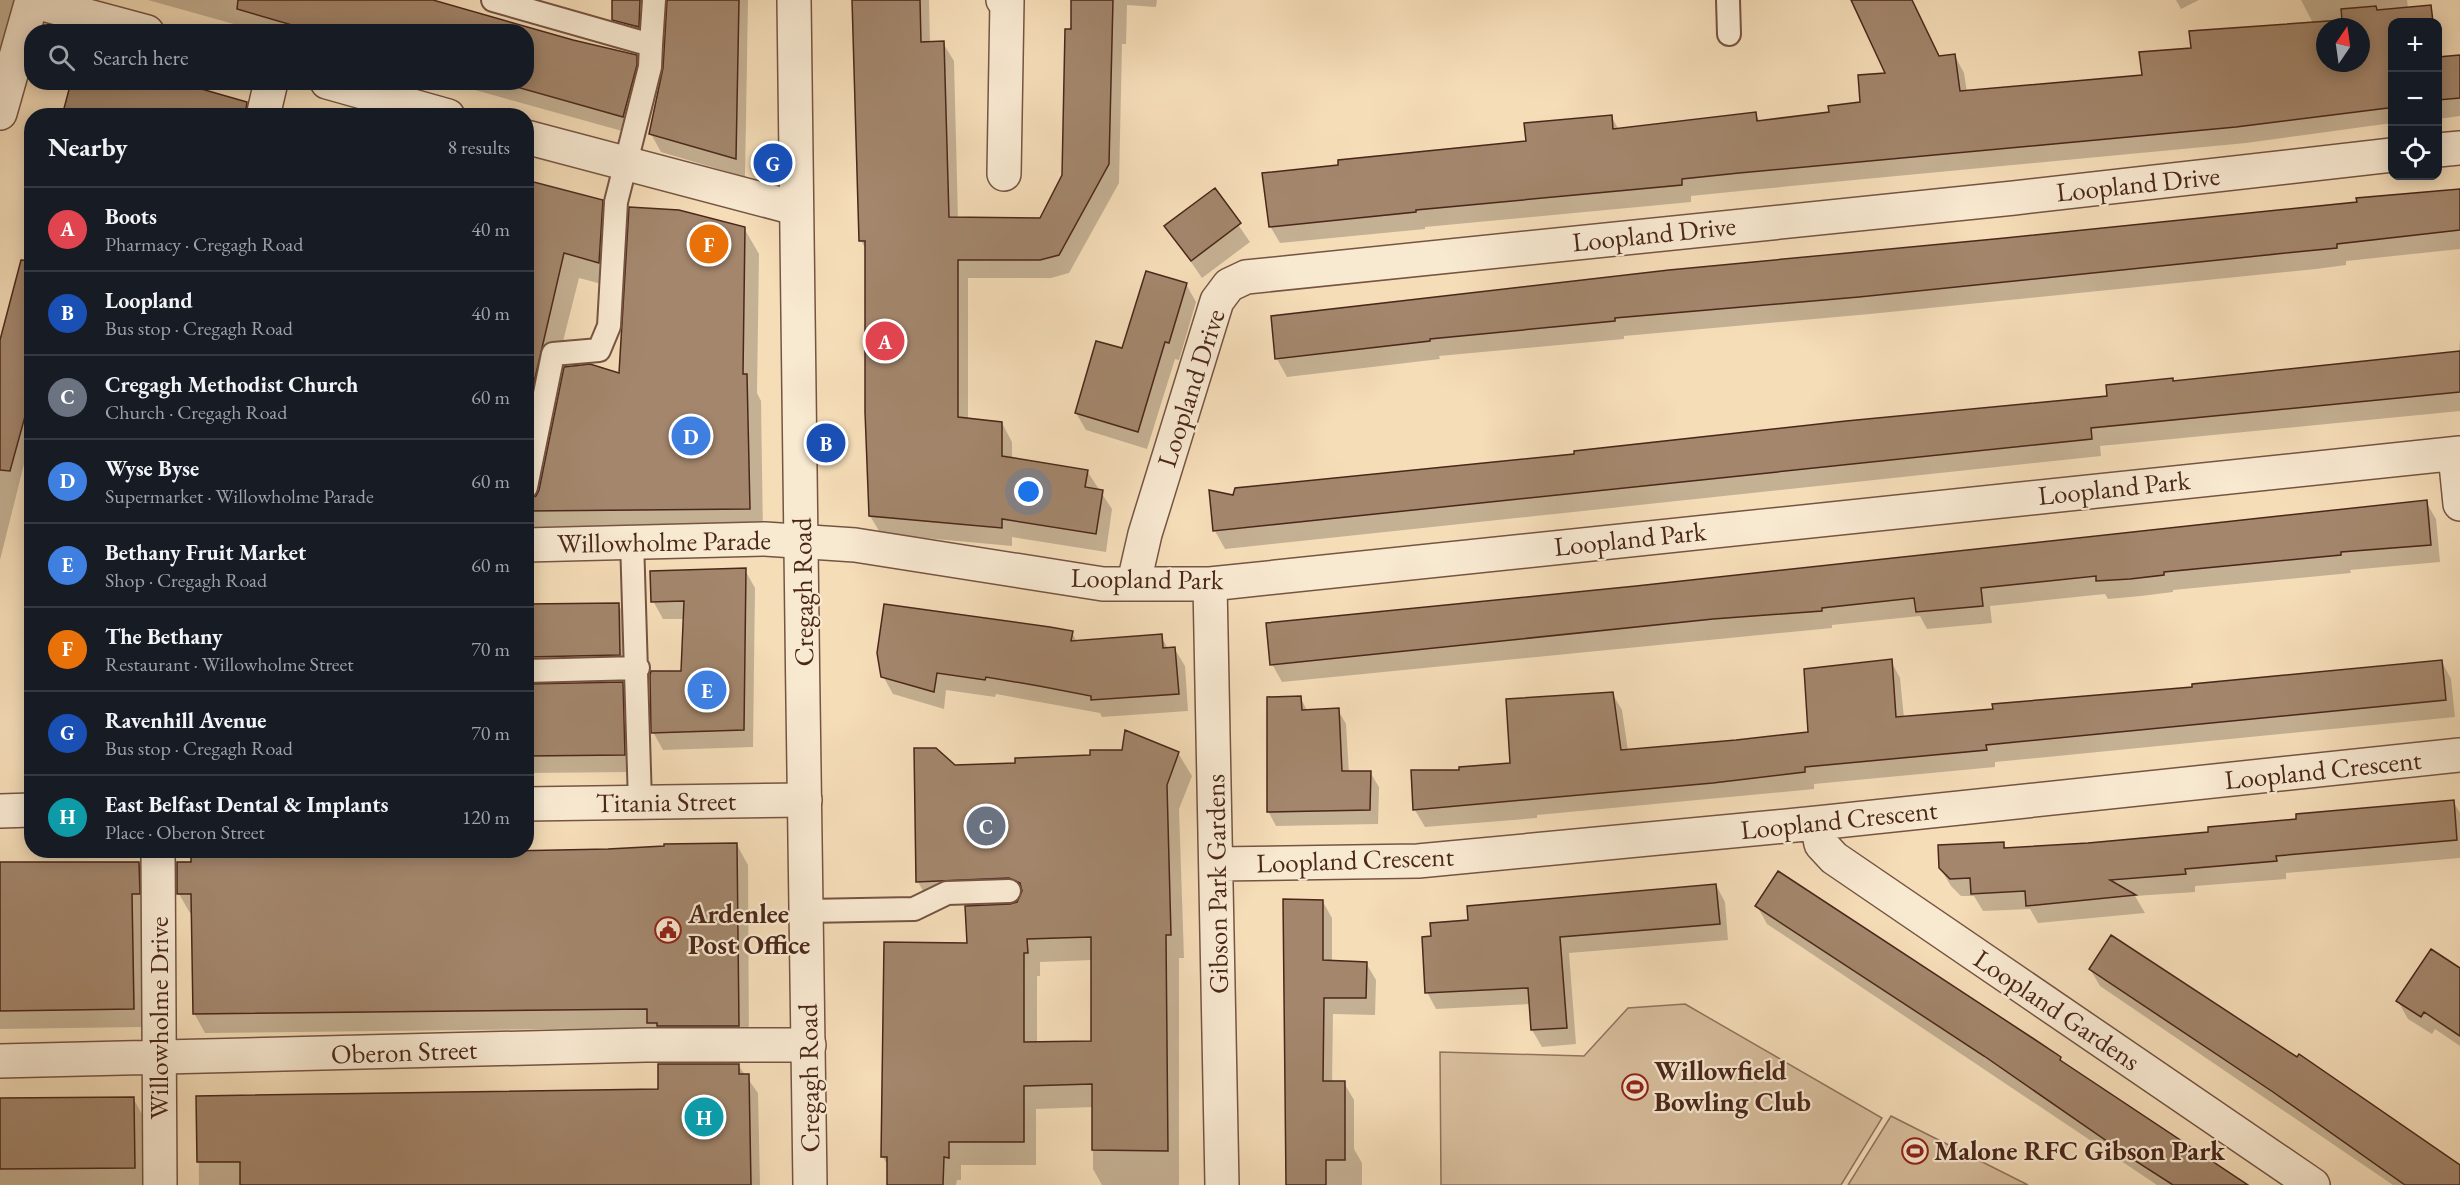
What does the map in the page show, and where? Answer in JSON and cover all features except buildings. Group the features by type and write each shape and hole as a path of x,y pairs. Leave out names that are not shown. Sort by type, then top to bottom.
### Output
{"street":[{"name":"Cregagh Road","path":"794,0 795,208 810,1185"},
{"path":"1003,0 1007,1 1004,174"},
{"path":"25,24 32,1 117,24"},
{"path":"0,113 24,29"},
{"path":"265,108 269,90"},
{"path":"355,90 420,108"},
{"path":"534,139 795,208"},
{"path":"2442,149 2460,147"},
{"name":"Loopland Drive","path":"1134,582 1145,534 1217,301 1229,285 1246,277 2014,198 2388,155"},
{"path":"2457,454 2460,504"},
{"name":"Loopland Park","path":"802,553 855,545 1103,584 1134,582 1210,584 2457,454"},
{"name":"Willowholme Parade","path":"534,545 632,540 765,539 802,553"},
{"name":"Gibson Park Gardens","path":"1210,584 1222,1185"},
{"name":"Loopland Crescent","path":"1217,864 1418,861 1817,823 2460,755"},
{"name":"Titania Street","path":"534,804 805,800"},
{"path":"0,811 24,810"},
{"name":"Loopland Gardens","path":"1817,823 1821,844 1834,858 2313,1185"},
{"name":"Willowholme Drive","path":"158,858 160,1185"},
{"name":"Oberon Street","path":"0,1061 646,1045 809,1045"}],"lane":[{"path":"493,0 651,45"},
{"path":"534,448 553,354 599,350 609,326 616,202 650,67 654,0"},
{"path":"1728,0 1729,34"},
{"path":"632,540 638,668 640,803"},
{"path":"534,671 638,668"},
{"path":"807,910 914,909 947,893 1009,891"}],"shaded area":[{"name":"Willowfield Bowling Club","path":"1685,1004 1882,1118 1841,1185 1441,1185 1440,1052 1584,1056 1628,1008"},
{"name":"Malone RFC Gibson Park","path":"1891,1116 2028,1185 1848,1185"}],"place":[{"name":"Ravenhill Avenue","path":"773,163"},
{"name":"The Bethany","path":"709,244"},
{"name":"Boots","path":"885,341"},
{"name":"Wyse Byse","path":"691,436"},
{"name":"Loopland","path":"826,443"},
{"name":"Bethany Fruit Market","path":"707,690"},
{"name":"Cregagh Methodist Church","path":"986,826"},
{"name":"Ardenlee Post Office","path":"668,930"},
{"name":"Willowfield Bowling Club","path":"1635,1087"},
{"name":"East Belfast Dental & Implants","path":"704,1117"},
{"name":"Malone RFC Gibson Park","path":"1915,1151"}]}
